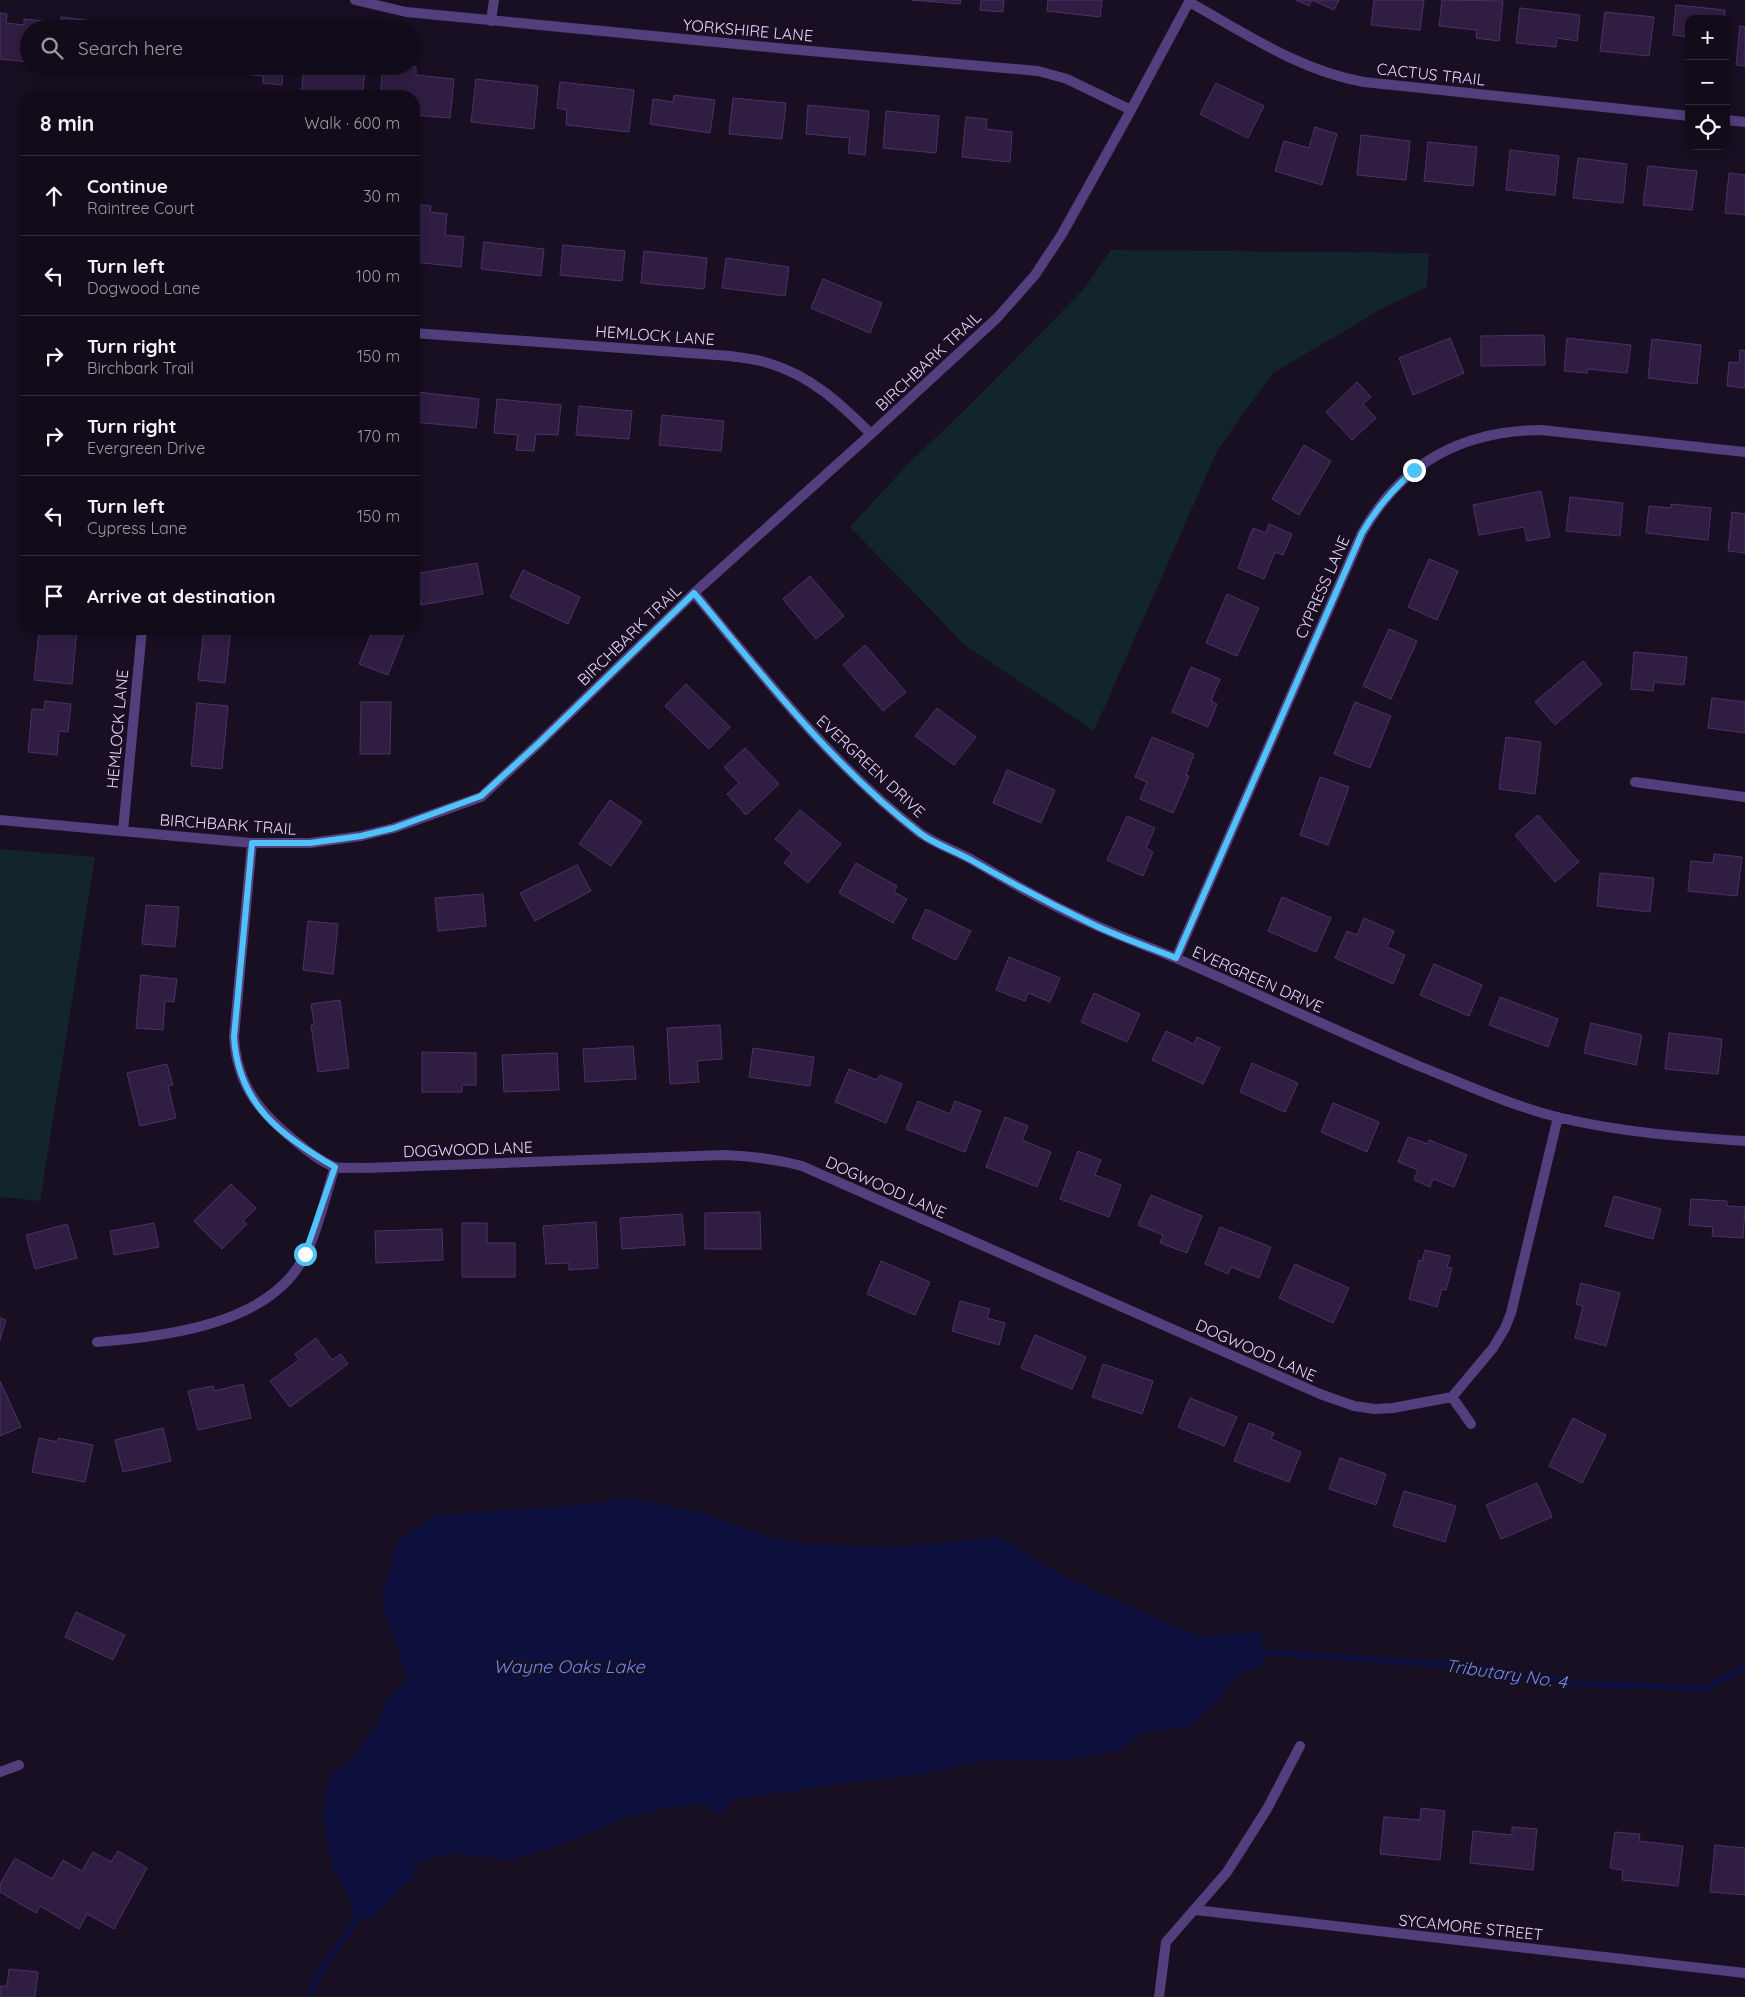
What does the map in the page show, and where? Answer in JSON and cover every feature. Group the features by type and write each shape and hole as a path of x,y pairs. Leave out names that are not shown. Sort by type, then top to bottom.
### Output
{"street":[{"name":"YORKSHIRE LANE","path":"355,0 406,12 491,21 1038,72 1067,79 1132,110"},
{"path":"491,21 494,0"},
{"name":"BIRCHBARK TRAIL","path":"0,820 252,843 310,843 361,836 394,828 481,796 539,743 694,593 997,318 1035,276 1062,234 1132,110 1189,1"},
{"name":"CACTUS TRAIL","path":"1189,1 1293,60 1340,78 1685,116"},
{"path":"1730,120 1745,122"},
{"name":"HEMLOCK LANE","path":"420,333 730,356 768,362 811,381 843,407 871,434"},
{"name":"CYPRESS LANE","path":"1176,958 1362,533 1375,512 1393,490 1414,470 1442,452 1467,440 1515,430 1541,430 1745,452"},
{"name":"EVERGREEN DRIVE","path":"694,593 804,725 881,801 924,835 1020,888 1093,924 1176,958 1352,1037 1473,1088 1532,1110 1558,1117 1659,1135 1745,1141"},
{"name":"HEMLOCK LANE","path":"123,831 141,635"},
{"path":"1635,782 1745,797"},
{"name":"DOGWOOD LANE","path":"252,843 234,1037 235,1053 241,1073 255,1104 285,1134 306,1150 335,1167 366,1168 724,1155 780,1160 802,1166 1320,1394 1354,1406 1375,1409 1393,1408 1452,1397"},
{"path":"1471,1424 1452,1397 1493,1348 1511,1313 1558,1117"},
{"path":"97,1342 143,1338 224,1320 261,1301 295,1271 305,1254 335,1167"},
{"path":"1159,1997 1166,1942 1228,1872 1267,1809 1300,1746"},
{"path":"0,1772 19,1765"},
{"name":"SYCAMORE STREET","path":"1194,1910 1745,1973"}],"shaded area":[{"path":"1111,250 1429,253 1427,287 1385,307 1273,373 1218,449 1094,731 966,646 850,527 911,461 969,406 1083,290"},
{"path":"0,849 95,857 40,1201 0,1197"}],"water":[{"name":"Wayne Oaks Lake","path":"625,1497 698,1512 771,1537 807,1544 895,1547 999,1537 1061,1575 1200,1636 1262,1632 1263,1665 1238,1675 1220,1698 1191,1726 1142,1733 1121,1750 1068,1760 979,1761 917,1775 846,1783 731,1800 727,1811 714,1813 706,1804 666,1808 615,1822 574,1840 512,1860 450,1853 414,1864 414,1880 403,1886 373,1918 356,1920 346,1891 332,1867 322,1809 332,1773 349,1763 376,1725 386,1701 408,1679 381,1600 397,1542 436,1515 593,1504"}],"building":[{"path":"912,0 961,0 960,4"},
{"path":"981,0 1004,0 1003,12 980,10"},
{"path":"1048,0 1102,0 1100,17 1047,11"},
{"path":"1296,0 1312,0 1309,6"},
{"path":"1312,0 1339,0 1334,10"},
{"path":"1374,0 1424,0 1420,30 1371,25"},
{"path":"1442,0 1503,1 1499,41 1476,38 1477,30 1439,26"},
{"path":"1676,5 1725,10 1724,15 1685,15 1685,36 1673,35"},
{"path":"1520,8 1580,15 1577,41 1557,38 1556,47 1516,43"},
{"path":"1605,12 1654,17 1649,56 1600,51"},
{"path":"0,13 7,14 6,23 20,25 20,61 0,59"},
{"path":"61,17 86,20 61,20"},
{"path":"1740,26 1745,27 1745,66 1736,65"},
{"path":"254,75 283,75 282,85 263,83 263,76"},
{"path":"303,75 365,75 363,90 302,90"},
{"path":"382,75 416,75 454,79 450,118 420,116 420,90 381,90"},
{"path":"476,79 538,86 534,129 471,122"},
{"path":"560,82 634,90 629,132 566,125 567,110 557,108"},
{"path":"1216,83 1264,106 1248,138 1200,114"},
{"path":"674,95 715,100 710,133 650,124 653,99 673,102"},
{"path":"733,98 786,103 782,139 729,134"},
{"path":"808,105 869,111 865,155 848,153 850,138 806,134"},
{"path":"886,111 939,116 936,153 883,148"},
{"path":"966,117 987,119 986,129 1012,132 1010,162 962,157"},
{"path":"1315,127 1337,134 1322,185 1275,171 1284,141 1309,148"},
{"path":"1361,135 1410,141 1406,180 1357,175"},
{"path":"1428,142 1477,147 1473,186 1424,181"},
{"path":"1510,150 1559,156 1555,195 1506,190"},
{"path":"1578,158 1627,164 1623,203 1573,198"},
{"path":"1648,166 1697,171 1692,210 1643,205"},
{"path":"1729,173 1745,175 1745,215 1725,213"},
{"path":"420,205 431,206 430,212 447,214 445,235 464,237 461,267 420,263"},
{"path":"484,242 544,249 541,276 481,269"},
{"path":"563,245 625,251 622,281 560,275"},
{"path":"644,251 707,258 704,289 641,283"},
{"path":"726,258 789,267 785,296 722,288"},
{"path":"823,279 882,303 870,333 811,308"},
{"path":"1544,335 1545,365 1481,366 1481,336"},
{"path":"1450,338 1464,373 1413,395 1399,358"},
{"path":"1567,338 1631,345 1627,373 1588,369 1587,373 1564,371"},
{"path":"1652,339 1701,345 1697,384 1648,378"},
{"path":"1740,350 1745,351 1745,388 1727,386 1729,362 1739,363"},
{"path":"1357,382 1371,397 1363,404 1376,418 1352,440 1326,412"},
{"path":"420,392 479,399 476,428 420,423"},
{"path":"497,399 561,405 558,435 536,434 534,451 516,450 518,435 494,433"},
{"path":"579,406 632,411 629,439 576,435"},
{"path":"662,415 724,421 721,451 659,445"},
{"path":"1304,445 1331,461 1299,515 1272,499"},
{"path":"1541,491 1550,537 1527,541 1524,527 1479,535 1473,505"},
{"path":"1570,497 1623,503 1620,536 1566,531"},
{"path":"1671,504 1711,508 1708,540 1646,533 1649,506 1671,508"},
{"path":"1732,512 1745,514 1745,553 1728,551"},
{"path":"1269,524 1292,534 1283,555 1275,552 1264,579 1238,568 1253,528 1266,533"},
{"path":"1429,559 1458,571 1437,620 1408,607"},
{"path":"477,563 483,594 421,605 420,573"},
{"path":"523,570 580,597 568,624 510,597"},
{"path":"810,576 844,616 816,639 783,599"},
{"path":"1227,594 1259,608 1237,656 1206,643"},
{"path":"1389,629 1417,641 1391,699 1363,686"},
{"path":"39,635 76,635 72,684 34,680"},
{"path":"203,635 230,635 225,683 198,680"},
{"path":"371,635 404,635 388,675 359,664"},
{"path":"865,645 906,692 883,711 843,665"},
{"path":"1634,652 1687,657 1684,685 1654,682 1653,691 1631,689"},
{"path":"1583,661 1602,684 1555,725 1535,702"},
{"path":"1191,667 1220,679 1211,701 1217,704 1208,727 1172,712"},
{"path":"686,684 730,727 709,749 665,706"},
{"path":"1712,698 1745,702 1745,733 1708,728"},
{"path":"45,701 71,704 68,732 59,731 57,755 28,752 32,709 44,710"},
{"path":"361,702 391,702 390,754 360,754"},
{"path":"1355,702 1391,716 1370,768 1334,754"},
{"path":"197,703 228,706 222,769 191,766"},
{"path":"937,708 976,737 954,765 915,736"},
{"path":"1152,737 1194,754 1186,775 1189,776 1173,813 1140,799 1147,782 1135,777"},
{"path":"1506,737 1541,742 1535,794 1499,789"},
{"path":"745,748 779,784 746,815 727,794 739,783 724,767"},
{"path":"1007,770 1055,790 1041,823 993,803"},
{"path":"1320,777 1349,787 1328,845 1300,835"},
{"path":"610,800 642,822 611,866 579,844"},
{"path":"800,810 841,844 808,883 784,863 792,853 775,839"},
{"path":"1538,815 1579,862 1555,882 1515,835"},
{"path":"1127,816 1155,828 1146,848 1153,852 1143,876 1107,860"},
{"path":"1714,854 1742,857 1737,896 1688,891 1691,861 1713,863"},
{"path":"856,863 897,886 894,892 907,899 893,923 839,893"},
{"path":"577,865 591,891 535,921 520,893"},
{"path":"1600,873 1654,878 1650,912 1597,906"},
{"path":"483,894 486,926 438,931 435,898"},
{"path":"1282,897 1331,918 1316,952 1268,931"},
{"path":"146,905 179,907 175,947 142,944"},
{"path":"926,909 971,931 956,960 912,938"},
{"path":"1364,918 1394,931 1387,947 1405,955 1393,984 1335,958 1347,931 1357,935"},
{"path":"308,921 338,924 333,974 303,970"},
{"path":"1009,957 1060,978 1050,1002 1028,993 1025,1001 996,990"},
{"path":"1434,964 1482,985 1469,1016 1420,995"},
{"path":"141,975 177,979 174,1002 165,1001 163,1030 136,1028"},
{"path":"1094,993 1140,1014 1127,1042 1081,1022"},
{"path":"1500,997 1558,1019 1548,1047 1489,1025"},
{"path":"340,1000 349,1068 318,1072 311,1025 314,1024 311,1004"},
{"path":"1591,1023 1642,1035 1636,1065 1584,1053"},
{"path":"720,1025 722,1059 697,1061 699,1082 670,1084 667,1028"},
{"path":"1166,1031 1194,1044 1197,1037 1220,1048 1203,1084 1152,1060"},
{"path":"1669,1033 1722,1039 1718,1074 1665,1069"},
{"path":"633,1046 636,1079 585,1082 583,1049"},
{"path":"753,1048 814,1057 810,1086 749,1077"},
{"path":"422,1052 476,1053 476,1085 462,1085 462,1092 422,1092"},
{"path":"557,1053 559,1090 504,1092 502,1055"},
{"path":"1252,1063 1298,1083 1285,1112 1240,1092"},
{"path":"167,1064 173,1085 168,1086 176,1118 140,1126 127,1073"},
{"path":"849,1069 877,1080 880,1075 902,1084 886,1123 835,1102"},
{"path":"918,1101 950,1114 955,1101 981,1111 965,1152 906,1129"},
{"path":"1333,1103 1379,1122 1367,1152 1321,1132"},
{"path":"1005,1117 1028,1126 1022,1140 1051,1152 1037,1187 986,1167"},
{"path":"1408,1137 1428,1144 1429,1140 1467,1155 1454,1187 1433,1179 1430,1187 1414,1180 1418,1170 1398,1162"},
{"path":"1078,1151 1101,1160 1095,1175 1121,1185 1109,1217 1060,1199"},
{"path":"231,1184 256,1208 243,1221 247,1224 222,1249 194,1221"},
{"path":"1151,1195 1202,1216 1187,1253 1160,1243 1163,1235 1138,1225"},
{"path":"1614,1196 1661,1209 1653,1239 1605,1226"},
{"path":"1691,1199 1727,1201 1727,1206 1745,1207 1743,1238 1712,1236 1713,1227 1689,1225"},
{"path":"760,1212 761,1249 705,1249 705,1213"},
{"path":"682,1214 685,1245 622,1249 620,1218"},
{"path":"596,1222 598,1268 569,1270 569,1263 546,1264 543,1226"},
{"path":"154,1223 159,1247 114,1255 110,1231"},
{"path":"462,1223 487,1223 487,1243 515,1243 515,1277 462,1277"},
{"path":"67,1224 77,1258 35,1269 26,1235"},
{"path":"1220,1227 1271,1247 1259,1278 1231,1267 1228,1274 1205,1264"},
{"path":"442,1229 443,1260 376,1263 375,1231"},
{"path":"1425,1250 1450,1256 1447,1267 1452,1268 1446,1290 1442,1289 1437,1307 1409,1299 1419,1260 1422,1261"},
{"path":"881,1261 930,1282 915,1315 867,1294"},
{"path":"1295,1264 1349,1288 1333,1323 1279,1298"},
{"path":"1581,1283 1620,1293 1606,1346 1575,1338 1583,1306 1576,1304"},
{"path":"960,1301 990,1309 987,1318 1005,1323 999,1345 952,1331"},
{"path":"0,1318 6,1320 0,1340"},
{"path":"1035,1335 1086,1357 1072,1389 1021,1368"},
{"path":"316,1338 332,1360 341,1354 348,1364 290,1407 270,1381 299,1360 295,1354"},
{"path":"1103,1364 1153,1381 1142,1414 1092,1397"},
{"path":"0,1381 21,1427 0,1436"},
{"path":"243,1384 251,1418 198,1430 188,1391 213,1386 214,1391"},
{"path":"1190,1398 1237,1417 1224,1446 1178,1427"},
{"path":"1573,1418 1606,1435 1582,1483 1549,1466"},
{"path":"1249,1423 1274,1433 1271,1439 1301,1452 1289,1482 1234,1461"},
{"path":"163,1428 171,1461 123,1472 115,1440"},
{"path":"39,1438 58,1442 58,1438 93,1445 85,1482 32,1472"},
{"path":"1340,1458 1386,1474 1376,1505 1329,1489"},
{"path":"1537,1483 1552,1517 1501,1539 1486,1505"},
{"path":"1404,1491 1456,1506 1445,1542 1393,1526"},
{"path":"76,1612 125,1635 113,1660 65,1637"},
{"path":"1421,1808 1445,1811 1440,1860 1380,1854 1384,1817 1420,1820"},
{"path":"1512,1827 1537,1829 1533,1870 1470,1863 1473,1831 1512,1835"},
{"path":"1615,1832 1640,1834 1639,1841 1683,1846 1678,1886 1622,1880 1623,1870 1610,1868"},
{"path":"1715,1845 1745,1848 1745,1895 1710,1892"},
{"path":"118,1851 147,1868 114,1929 87,1914 79,1929 40,1906 36,1913 0,1892 0,1884 15,1858 52,1879 63,1860 82,1871 93,1852 111,1862"},
{"path":"9,1969 38,1972 35,1997 0,1997 0,1986 7,1986"}],"waterway":[{"name":"Tributary No. 4","path":"1262,1652 1467,1666 1583,1684 1707,1688 1745,1666"},
{"name":"Tributary No. 4","path":"309,1997 318,1976 356,1920"}],"route":[{"path":"305,1254 335,1167 306,1150 278,1128 255,1104 241,1073 235,1053 234,1037 252,843 310,843 361,836 394,828 481,796 539,743 694,593 804,725 881,801 924,835 1020,888 1093,924 1176,958 1362,533 1375,512 1393,490 1414,470"}]}
